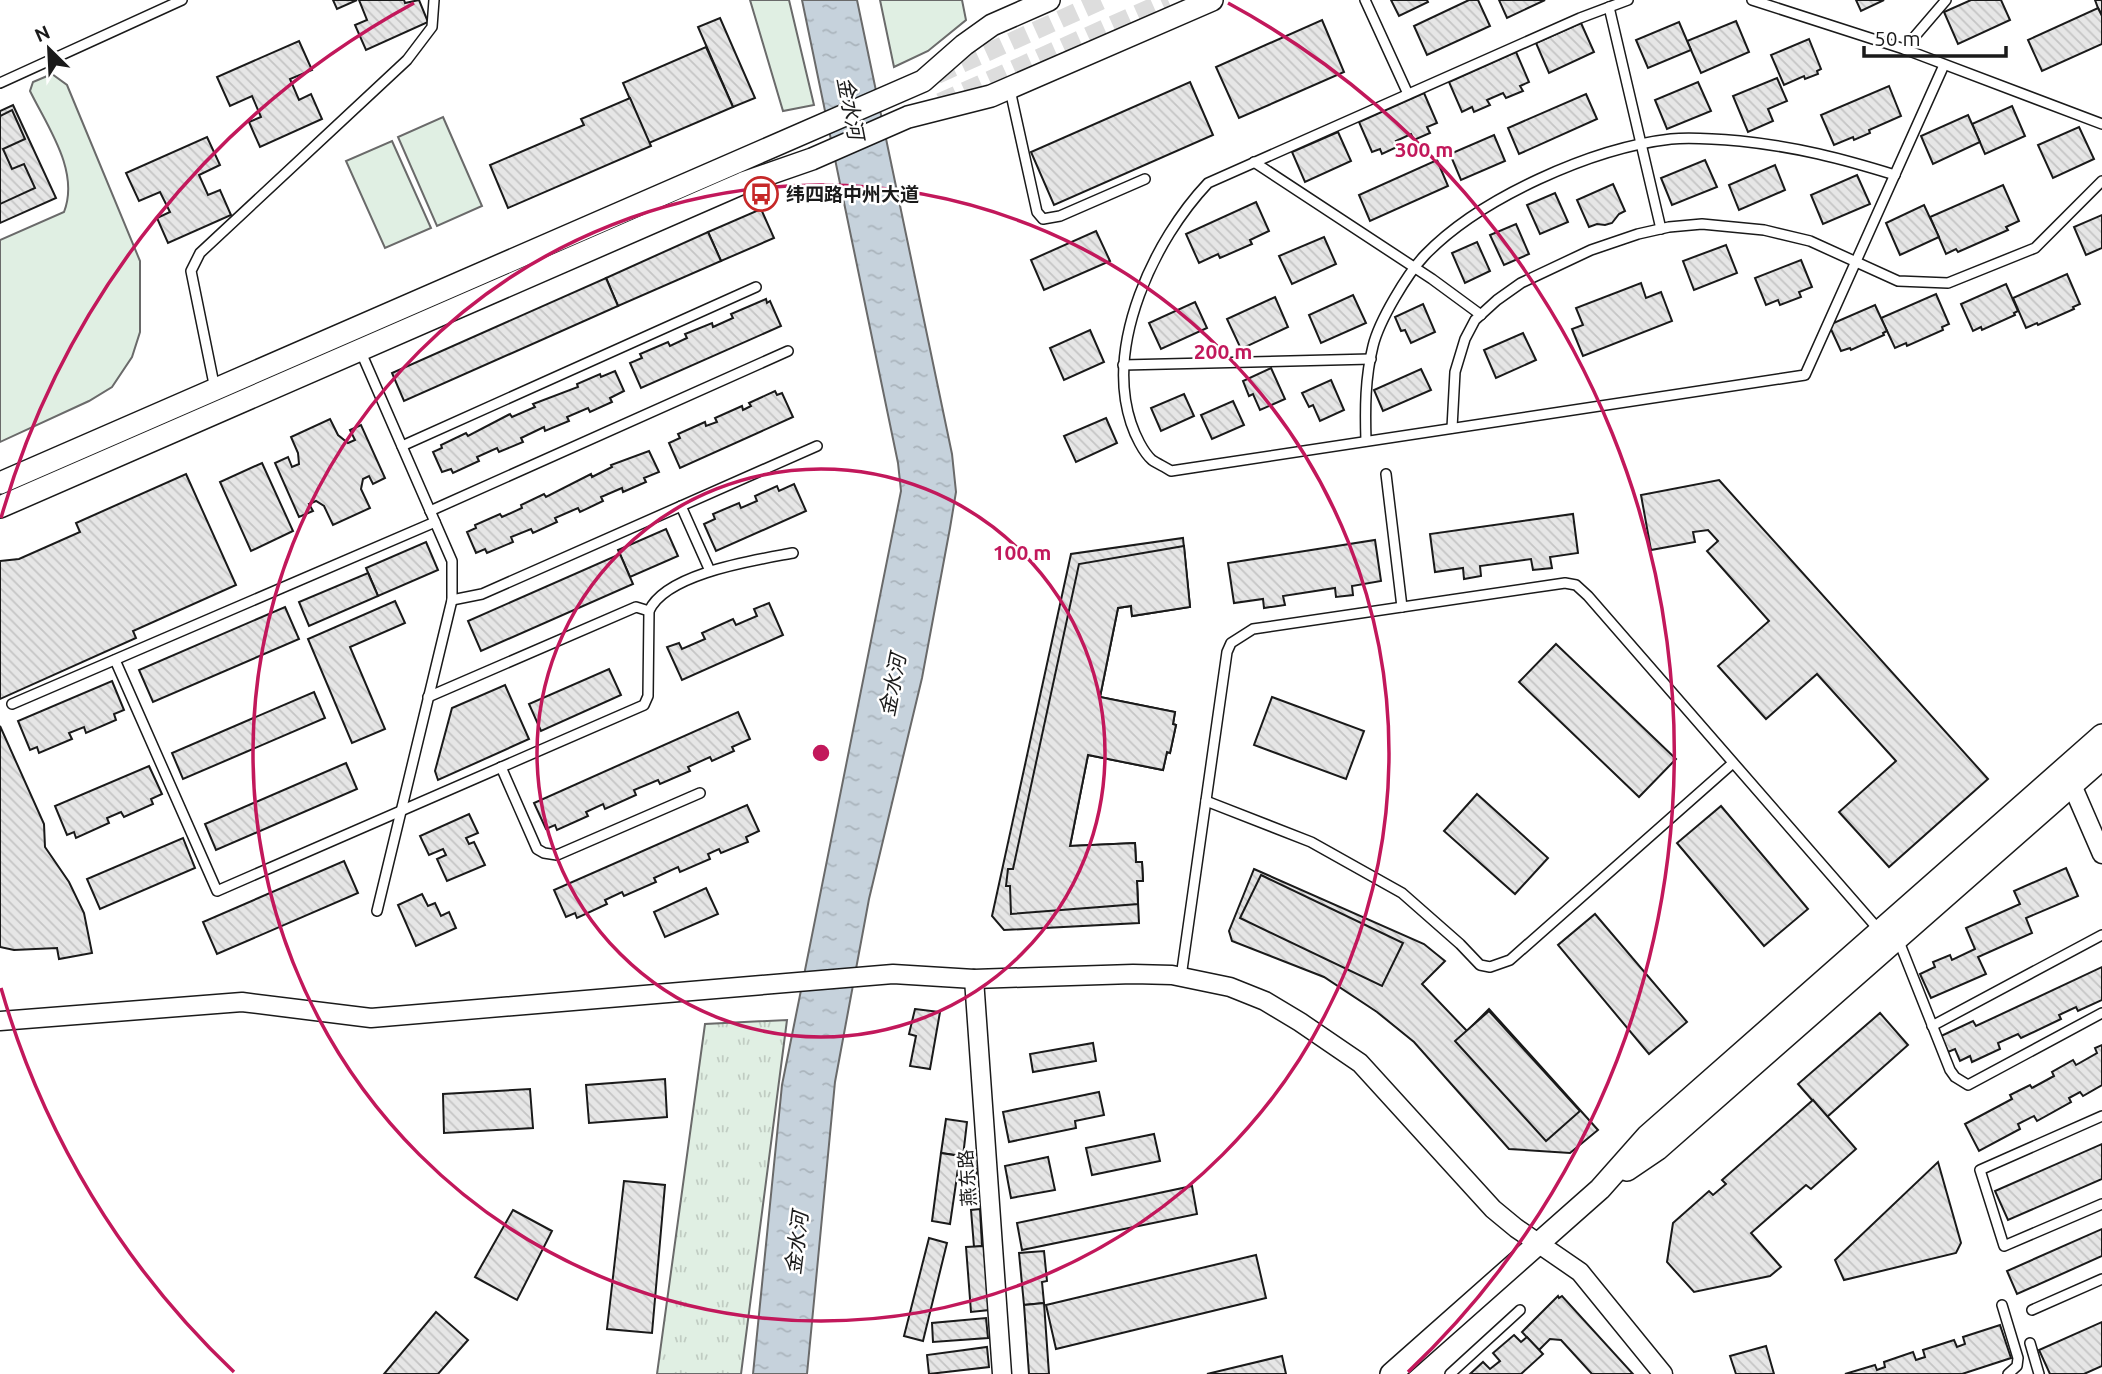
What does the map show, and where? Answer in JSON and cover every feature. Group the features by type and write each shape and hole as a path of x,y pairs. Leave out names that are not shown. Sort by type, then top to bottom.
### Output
{"street":[{"path":"0,483 905,89 923,80 992,25 1049,0"},
{"path":"0,507 743,183 812,159 908,117 991,96 1212,0"},
{"path":"1391,1374 1600,1189 1658,1149 2102,735"},
{"path":"1888,934 2102,759"},
{"path":"2072,785 2102,854"},
{"path":"0,1021 242,1002 371,1018 893,974 974,979 1133,974 1181,976 1230,987 1265,1001 1360,1063 1493,1209 1580,1272 1663,1374"},
{"name":"燕东路","path":"974,979 1002,1374"}],"lane":[{"path":"0,83 182,0"},
{"path":"215,389 191,271 200,253 407,60 432,27 434,0"},
{"path":"1365,0 1408,94"},
{"path":"1628,0 1603,5 1208,183 1175,222 1147,274 1126,343 1123,387 1127,411 1134,433 1152,460 1171,471 1805,375 1944,65"},
{"path":"1752,0 1904,49 2102,124"},
{"path":"1904,49 1946,0"},
{"path":"1603,5 1661,229"},
{"path":"1010,88 1037,212 1042,219 1060,216 1146,179"},
{"path":"1366,441 1365,395 1373,345 1388,309 1424,256 1471,216 1513,193 1570,166 1622,149 1672,139 1712,139 1783,146 1830,155 1895,175"},
{"path":"1254,162 1416,268 1481,315"},
{"path":"1452,428 1455,372 1465,339 1475,320 1521,283 1571,258 1626,238 1661,229 1702,224 1764,230 1810,241 1898,281 1948,283 2035,248 2102,181"},
{"path":"402,446 756,287"},
{"path":"359,350 452,561 452,600 377,911"},
{"path":"430,511 788,351"},
{"path":"1123,365 1371,359"},
{"path":"452,600 482,594 817,446"},
{"path":"1386,474 1402,607"},
{"path":"681,506 710,571"},
{"path":"12,704 435,522"},
{"path":"115,660 217,891 644,705 648,696 649,611 653,602 701,574 793,553"},
{"path":"1181,976 1227,652 1231,643 1253,629 1565,583 1576,585 1888,934 1955,1077 1968,1085 2102,1013"},
{"path":"428,697 636,607 649,611"},
{"path":"1206,801 1311,842 1402,893 1480,965 1490,967 1510,960 1733,763"},
{"path":"501,767 537,849 557,855 700,793"},
{"path":"1932,1026 2102,935"},
{"path":"2102,1116 1980,1170 2004,1246 2102,1204"},
{"path":"2032,1310 2102,1279"},
{"path":"2002,1305 2018,1358 2017,1366 2008,1374"},
{"path":"1450,1374 1520,1310"},
{"path":"2030,1343 2039,1374"}],"green space":[{"path":"750,0 789,0 814,105 783,111"},
{"path":"880,0 962,0 966,20 928,51 894,67"},
{"path":"52,74 67,85 140,261 140,332 132,357 112,387 89,401 0,442 0,240 64,212 68,196 65,165 30,91 33,82"},
{"path":"443,117 482,206 437,226 398,137"},
{"path":"392,141 431,228 385,248 346,161"},
{"path":"787,1020 741,1374 657,1374 705,1024"}],"water":[{"name":"金水河","path":"802,0 857,0 952,454 956,492 922,678 869,899 835,1082 807,1374 753,1374 782,1085 901,491 898,463"}],"building":[{"path":"333,0 357,0 337,9"},
{"path":"359,0 404,0 405,3 419,0 428,22 366,50 355,25 367,20"},
{"path":"1391,0 1427,0 1428,2 1399,16"},
{"path":"1469,0 1478,0 1490,26 1427,55 1414,26"},
{"path":"1499,0 1545,0 1507,18"},
{"path":"1856,0 1884,0 1861,11"},
{"path":"1971,0 2001,0 2010,20 1958,44 1944,12"},
{"path":"2095,0 2102,0 2102,16 2098,8"},
{"path":"2098,8 2102,16 2102,44 2042,71 2028,40"},
{"path":"720,18 755,98 733,107 698,27"},
{"path":"1322,20 1344,72 1239,118 1216,67"},
{"path":"1736,21 1749,52 1701,73 1687,41"},
{"path":"1679,22 1691,50 1648,68 1636,40"},
{"path":"1581,23 1594,52 1549,73 1536,43"},
{"path":"1809,39 1821,69 1817,71 1818,74 1805,79 1804,76 1784,85 1771,55"},
{"path":"299,41 312,70 290,79 299,100 311,94 322,119 260,147 249,122 261,117 252,96 230,106 217,77"},
{"path":"706,47 733,107 649,143 623,83"},
{"path":"1516,52 1529,82 1520,86 1523,91 1506,98 1503,93 1487,100 1490,105 1474,112 1472,107 1462,112 1449,82"},
{"path":"1777,78 1787,101 1768,109 1773,121 1748,132 1733,96"},
{"path":"1190,82 1213,135 1054,205 1031,152"},
{"path":"1698,82 1711,111 1667,129 1655,100"},
{"path":"1889,86 1901,116 1854,140 1853,137 1834,145 1821,115"},
{"path":"1424,93 1437,123 1427,127 1430,133 1414,140 1411,134 1396,141 1399,146 1382,154 1380,149 1372,152 1359,122"},
{"path":"1586,94 1597,119 1519,154 1508,128"},
{"path":"630,98 651,146 508,208 490,165 584,125 581,119"},
{"path":"13,105 56,198 0,223 0,111"},
{"path":"2012,106 2025,136 1985,154 1972,124"},
{"path":"12,110 25,139 3,149 12,169 24,164 35,188 0,204 0,116"},
{"path":"1968,115 1980,142 1933,164 1921,136"},
{"path":"2079,127 2094,159 2053,178 2038,145"},
{"path":"1338,132 1351,161 1305,182 1292,152"},
{"path":"1494,135 1505,161 1461,180 1450,154"},
{"path":"207,137 220,165 199,175 208,195 220,190 231,215 168,243 157,218 170,212 160,192 139,201 126,173"},
{"path":"1437,160 1448,186 1370,221 1359,195"},
{"path":"1705,160 1717,187 1672,205 1661,178"},
{"path":"1775,165 1785,190 1739,210 1729,185"},
{"path":"1857,175 1870,204 1823,224 1811,195"},
{"path":"1613,184 1625,211 1612,223 1589,227 1577,200"},
{"path":"2003,185 2019,221 2006,227 2008,230 1958,252 1956,249 1946,254 1930,217"},
{"path":"1555,193 1568,222 1540,234 1527,205"},
{"path":"1256,202 1269,231 1250,240 1252,244 1220,258 1218,254 1199,263 1186,234"},
{"path":"1924,205 1939,237 1900,255 1886,223"},
{"path":"761,209 774,238 721,261 708,232"},
{"path":"2102,215 2102,248 2086,255 2074,227"},
{"path":"1516,224 1529,254 1504,265 1490,235"},
{"path":"1096,231 1110,261 1044,290 1031,260"},
{"path":"708,232 721,261 618,306 606,278"},
{"path":"1324,237 1336,264 1292,284 1279,256"},
{"path":"1477,242 1490,271 1465,283 1452,253"},
{"path":"1726,245 1737,273 1694,290 1683,261"},
{"path":"1801,260 1812,287 1799,292 1801,297 1780,305 1778,300 1766,305 1755,278"},
{"path":"2067,274 2080,304 2038,325 2037,323 2026,328 2013,298"},
{"path":"606,278 618,306 404,401 392,373"},
{"path":"1641,283 1646,298 1661,292 1672,321 1583,356 1572,329 1583,325 1576,308"},
{"path":"2006,284 2018,311 2015,315 1982,330 1981,327 1973,331 1961,304"},
{"path":"1936,294 1949,324 1942,327 1943,330 1907,346 1906,343 1895,348 1881,318"},
{"path":"1353,295 1366,323 1321,343 1309,315"},
{"path":"1275,297 1288,327 1241,349 1227,319"},
{"path":"766,299 767,303 770,301 781,326 641,388 630,363 642,358 640,354 668,342 670,346 687,338 685,334 712,323 713,327 733,318 731,314"},
{"path":"1195,302 1207,328 1161,349 1149,323"},
{"path":"1423,304 1435,332 1411,343 1405,330 1401,331 1395,317"},
{"path":"1875,305 1887,331 1884,335 1851,350 1841,351 1829,325"},
{"path":"1090,330 1104,362 1064,380 1050,348"},
{"path":"1523,333 1536,360 1496,378 1484,350"},
{"path":"1271,368 1285,399 1260,410 1253,394 1249,396 1243,381"},
{"path":"1421,369 1431,390 1383,411 1374,390"},
{"path":"615,371 624,391 610,398 612,402 590,412 588,408 567,417 569,421 545,431 544,427 521,438 523,442 499,452 497,448 477,457 479,461 453,473 451,469 442,472 433,452 442,448 441,445 466,433 468,436 510,414 512,417 535,407 533,404 578,387 577,384 600,374 601,377"},
{"path":"1331,380 1344,410 1320,421 1313,405 1309,407 1302,393"},
{"path":"775,391 777,395 782,393 793,417 680,468 669,443 680,438 678,434 705,422 706,426 717,422 715,418 742,406 743,410 751,406 749,403"},
{"path":"1184,394 1194,416 1161,431 1151,408"},
{"path":"1233,401 1244,425 1212,439 1201,415"},
{"path":"1106,418 1117,443 1076,462 1064,436"},
{"path":"330,419 338,435 348,443 355,440 350,430 361,425 385,478 373,484 369,476 363,479 361,489 370,508 333,525 324,506 316,501 309,504 313,511 299,517 275,463 288,457 292,467 299,464 298,453 291,437"},
{"path":"649,451 659,472 644,478 646,482 623,492 622,488 601,497 603,501 580,512 578,508 555,518 557,522 533,533 531,529 511,537 513,542 487,553 485,549 476,553 467,532 476,528 475,525 500,514 502,517 544,494 546,497 591,474 592,477 612,467 611,465"},
{"path":"262,463 293,531 251,551 220,482"},
{"path":"186,474 236,585 133,631 136,638 0,699 0,561 19,559 80,532 76,523"},
{"path":"1719,480 1988,779 1889,867 1839,812 1896,761 1817,674 1766,719 1718,666 1769,621 1707,551 1718,541 1708,530 1693,532 1695,542 1651,550 1641,495"},
{"path":"794,484 806,511 716,551 704,524 715,519 713,514 739,503 741,508 757,501 755,496 777,486 779,491"},
{"path":"1573,514 1578,553 1550,557 1552,568 1533,570 1531,559 1480,566 1481,576 1464,579 1463,568 1435,572 1430,534"},
{"path":"666,529 678,556 630,577 618,550"},
{"path":"1183,538 1190,607 1132,616 1131,606 1118,608 1100,697 1175,712 1173,724 1176,725 1170,753 1167,752 1163,770 1088,755 1070,846 1135,843 1136,862 1142,862 1143,881 1137,881 1139,923 1004,930 992,916 1071,554"},
{"path":"1375,540 1381,581 1352,586 1353,595 1336,597 1335,588 1283,596 1285,605 1264,608 1263,599 1234,603 1228,563"},
{"path":"426,542 438,570 378,596 366,568"},
{"path":"1184,546 1190,607 1132,616 1131,606 1118,608 1100,697 1175,712 1173,724 1176,725 1170,753 1167,752 1163,770 1088,755 1070,846 1135,843 1136,862 1142,862 1143,881 1137,881 1138,904 1011,914 1010,886 1006,886 1008,869 1013,869 1079,564"},
{"path":"620,554 633,584 481,651 468,621"},
{"path":"368,573 378,596 309,626 299,602"},
{"path":"395,601 405,623 350,647 385,729 352,743 308,639"},
{"path":"769,603 783,635 682,680 667,647 679,643 682,649 705,639 702,633 733,619 736,625 757,616 754,609"},
{"path":"285,607 299,639 153,702 139,670"},
{"path":"1556,644 1676,759 1639,797 1519,682"},
{"path":"609,669 621,695 541,731 529,704"},
{"path":"112,681 124,710 114,714 116,720 86,733 84,727 69,733 72,739 39,753 37,747 30,750 18,721"},
{"path":"505,685 529,739 438,780 435,771 452,708"},
{"path":"314,692 325,718 183,779 172,753"},
{"path":"1272,697 1364,731 1346,779 1254,745"},
{"path":"738,712 750,739 732,747 734,751 712,761 710,757 688,767 690,771 660,784 658,780 634,790 636,795 605,809 603,804 586,812 588,816 557,830 555,825 546,829 534,803"},
{"path":"0,726 44,824 45,847 69,882 84,913 92,953 59,959 57,948 14,950 0,947"},
{"path":"346,763 357,789 216,850 205,824"},
{"path":"149,766 162,794 151,799 153,804 124,817 121,812 107,818 109,823 76,838 74,832 67,835 55,806"},
{"path":"1477,794 1548,858 1515,894 1444,831"},
{"path":"747,805 759,831 746,837 748,842 721,853 719,849 708,854 710,859 680,872 678,867 654,878 656,882 624,896 622,892 605,900 607,904 577,918 575,913 566,917 554,890"},
{"path":"1721,806 1808,909 1764,946 1677,843"},
{"path":"469,814 478,833 466,838 469,844 474,842 485,865 447,881 437,859 446,855 443,849 429,855 420,836"},
{"path":"183,838 195,868 100,909 87,879"},
{"path":"344,861 358,893 217,954 203,922"},
{"path":"2066,868 2078,896 2026,918 2032,933 1978,957 1986,974 1931,998 1920,974 1935,967 1933,962 1950,955 1952,960 1975,949 1966,928 2020,904 2014,891"},
{"path":"1254,869 1424,944 1445,961 1422,984 1467,1031 1489,1009 1598,1130 1570,1153 1509,1149 1414,1042 1377,1012 1324,977 1232,941 1229,931"},
{"path":"1261,875 1403,943 1382,986 1240,918"},
{"path":"706,888 718,914 665,937 654,912"},
{"path":"422,894 428,906 435,903 441,916 449,912 456,928 416,946 398,905"},
{"path":"1595,914 1687,1022 1649,1054 1558,945"},
{"path":"2102,967 2102,1000 2078,1011 2076,1007 2059,1015 2061,1019 2021,1038 2018,1034 1998,1043 2000,1049 1972,1062 1970,1056 1960,1061 1955,1049 1948,1052 1941,1036 1973,1021 1976,1026"},
{"path":"915,1009 940,1012 930,1069 910,1066 916,1036 909,1034"},
{"path":"1489,1011 1580,1111 1546,1141 1455,1041"},
{"path":"1880,1013 1908,1045 1827,1117 1798,1084"},
{"path":"1093,1043 1096,1061 1033,1072 1030,1054"},
{"path":"2102,1045 2102,1085 2083,1096 2080,1092 2069,1098 2071,1102 2037,1121 2034,1116 2018,1124 2020,1129 1979,1151 1965,1124 2012,1099 2010,1095 2030,1085 2032,1088 2054,1076 2052,1072 2073,1060 2076,1065 2097,1053 2095,1048"},
{"path":"665,1079 667,1117 589,1123 586,1085"},
{"path":"530,1089 533,1128 444,1133 443,1094"},
{"path":"1099,1092 1104,1115 1075,1121 1076,1128 1009,1142 1003,1112"},
{"path":"1813,1100 1856,1149 1811,1189 1806,1185 1751,1233 1781,1267 1770,1276 1694,1292 1667,1262 1673,1223 1709,1191 1713,1195 1726,1184 1722,1180"},
{"path":"946,1119 967,1122 963,1156 941,1153"},
{"path":"1154,1134 1160,1161 1092,1175 1086,1148"},
{"path":"2102,1144 2102,1179 2008,1220 1995,1191"},
{"path":"941,1153 960,1156 950,1224 932,1221"},
{"path":"960,1156 979,1158 976,1178 957,1176"},
{"path":"1048,1157 1055,1190 1011,1198 1005,1166"},
{"path":"1938,1162 1961,1243 1956,1253 1844,1280 1835,1260"},
{"path":"624,1181 665,1185 652,1333 607,1329"},
{"path":"1192,1186 1197,1214 1022,1250 1017,1223"},
{"path":"980,1209 982,1246 974,1247 971,1210"},
{"path":"513,1210 552,1231 517,1300 475,1277"},
{"path":"2102,1229 2102,1256 2017,1294 2007,1271"},
{"path":"929,1238 947,1243 923,1341 904,1336"},
{"path":"984,1246 989,1310 971,1312 966,1247"},
{"path":"1044,1251 1047,1281 1042,1282 1044,1303 1024,1305 1019,1253"},
{"path":"1256,1255 1266,1298 1056,1349 1046,1305"},
{"path":"1558,1296 1562,1296 1633,1374 1592,1374 1561,1340 1550,1339 1539,1350 1522,1332"},
{"path":"1044,1303 1049,1374 1029,1374 1024,1305"},
{"path":"436,1312 468,1340 438,1374 384,1374"},
{"path":"986,1318 988,1338 933,1342 932,1323"},
{"path":"2102,1322 2102,1366 2084,1374 2050,1374 2039,1350"},
{"path":"2000,1325 2011,1358 1962,1374 1845,1374 1875,1365 1877,1370 1885,1367 1884,1362 1913,1352 1916,1360 1925,1357 1923,1350 1954,1340 1957,1347 1965,1344 1963,1337"},
{"path":"1514,1335 1521,1342 1527,1337 1543,1354 1521,1374 1470,1374 1483,1362 1490,1369 1500,1361 1493,1353"},
{"path":"1766,1346 1774,1374 1736,1374 1730,1356"},
{"path":"987,1347 989,1367 929,1374 927,1355"},
{"path":"1282,1356 1286,1374 1207,1374"}],"tunnel":[{"path":"937,75 1103,0"},
{"path":"940,102 1168,0"}],"place":[{"name":"纬四路中州大道","path":"761,194"}]}
